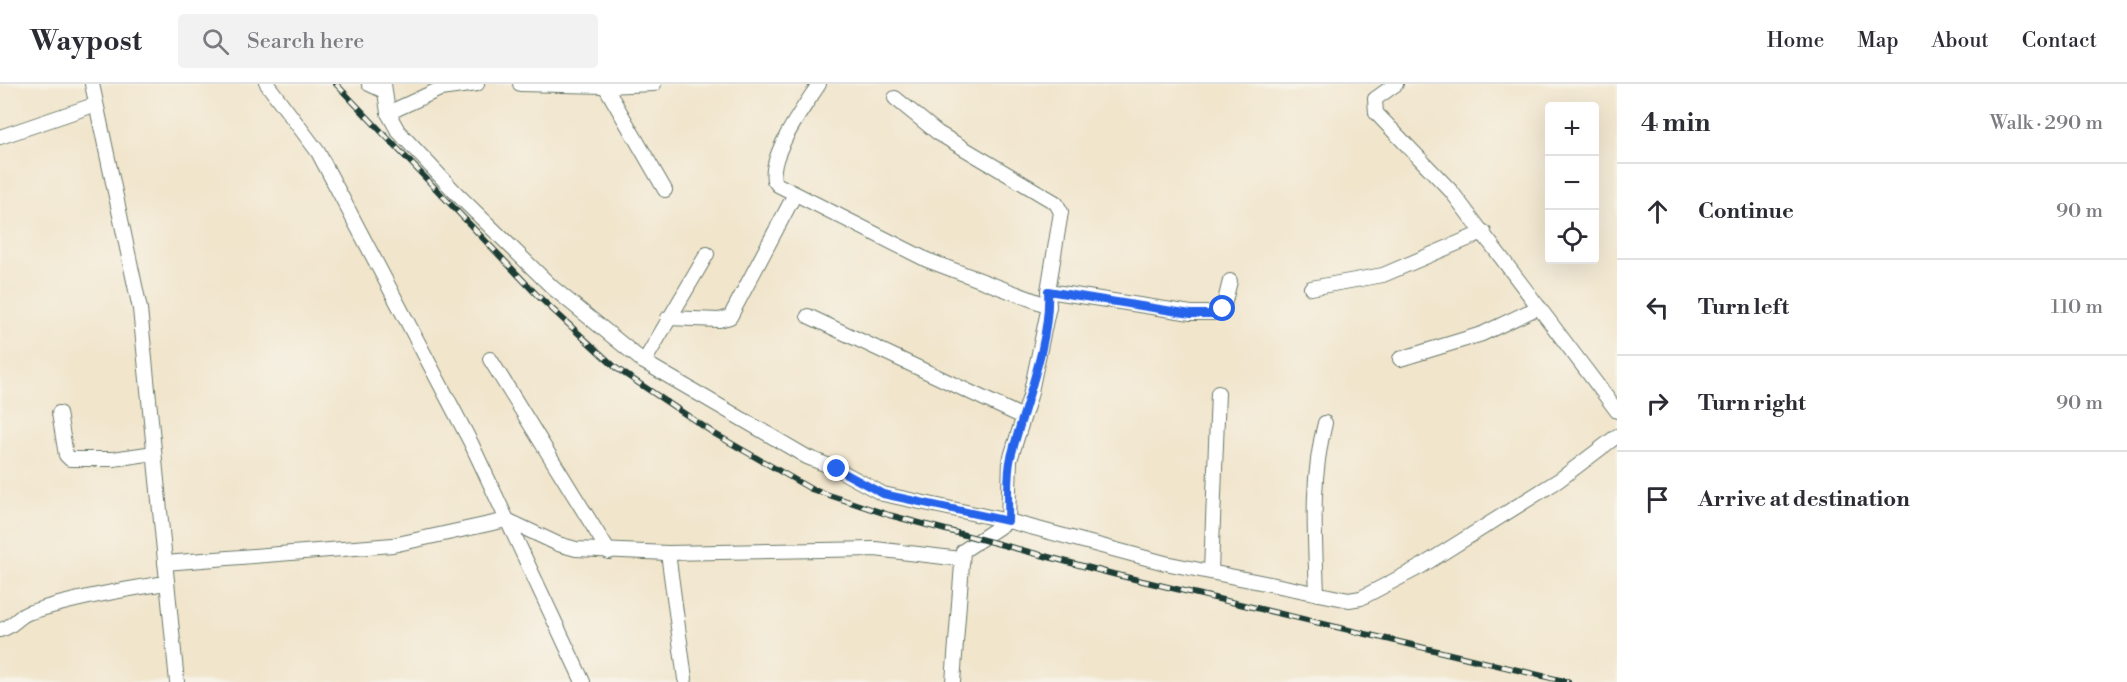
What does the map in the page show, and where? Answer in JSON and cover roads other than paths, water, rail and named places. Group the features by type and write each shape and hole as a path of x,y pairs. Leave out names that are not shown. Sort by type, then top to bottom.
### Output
{"street":[{"path":"92,84 94,105 140,309 177,682"},
{"path":"267,84 318,152 471,443 583,682"},
{"path":"369,84 384,88 392,123 415,151 456,193 553,288 644,362 758,430 883,494 1008,521 1165,563 1349,600 1361,598 1386,586 1559,480 1617,436"},
{"path":"388,113 440,89 477,84"},
{"path":"520,84 606,86 654,84"},
{"path":"819,84 794,125 773,168 774,180 795,194 927,260 1049,306"},
{"path":"1396,84 1375,99 1376,113 1433,169 1484,232 1617,411"},
{"path":"606,86 665,190"},
{"path":"895,98 938,133 1059,207 1060,218 1048,291 1049,306 1023,417 1010,460 1008,521"},
{"path":"0,137 94,105"},
{"path":"668,318 719,320 730,317 795,194"},
{"path":"1311,288 1383,275 1484,232"},
{"path":"644,362 707,254"},
{"path":"1048,291 1191,314 1214,314 1223,309 1230,281"},
{"path":"1400,359 1482,334 1539,307"},
{"path":"808,316 1023,417"},
{"path":"490,359 609,552"},
{"path":"1211,571 1218,393"},
{"path":"58,413 66,455 70,459 113,459 154,453"},
{"path":"1317,594 1313,492 1316,461 1325,423"},
{"path":"165,563 393,545 507,520 558,544 576,549 609,552 875,549 962,559"},
{"path":"953,682 960,614 963,551 1008,521"},
{"path":"668,553 685,680"},
{"path":"0,630 12,626 30,612 103,593 166,583"}],"railway":[{"path":"336,84 538,296 616,368 715,434 811,489 889,515 1113,574 1568,682"}]}
